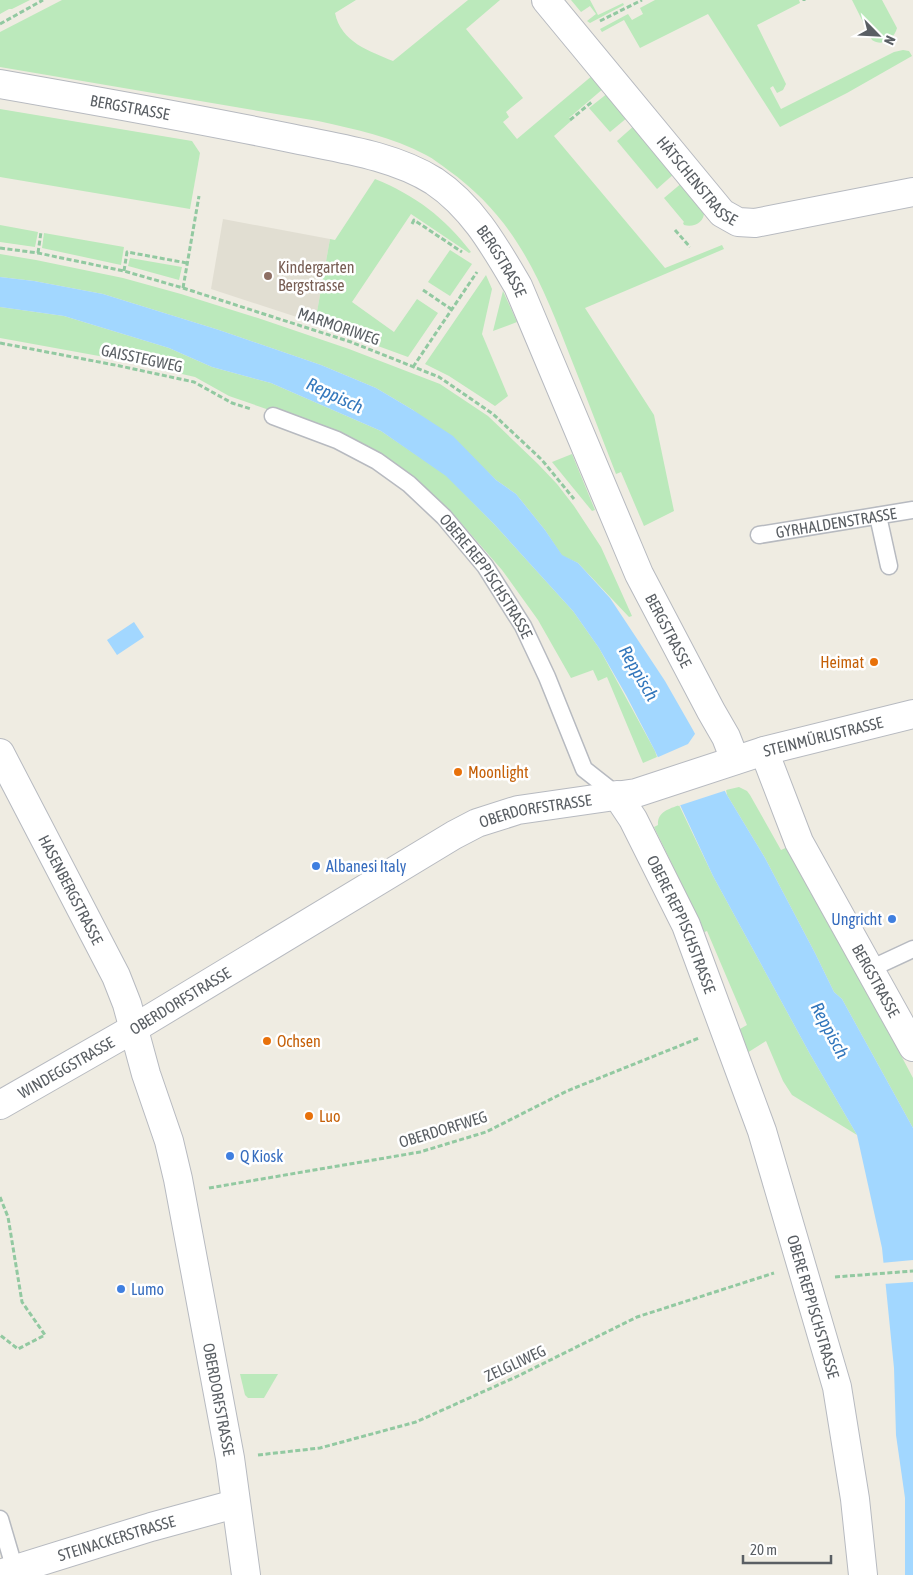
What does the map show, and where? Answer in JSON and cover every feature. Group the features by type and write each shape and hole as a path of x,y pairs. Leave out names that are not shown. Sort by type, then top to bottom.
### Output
{"street":[{"name":"HÄTSCHENSTRASSE","path":"546,0 722,213 738,222 754,223 913,192"},
{"name":"BERGSTRASSE","path":"0,84 187,117 370,155 414,170 434,182 463,204 488,256 518,286 639,574 726,737 728,763"},
{"name":"STEINMÜRLISTRASSE","path":"728,763 764,751 913,714"},
{"name":"BERGSTRASSE","path":"764,751 799,842 913,1047"},
{"name":"HASENBERGSTRASSE","path":"0,753 116,976 134,1029"},
{"name":"OBERDORFSTRASSE","path":"246,1575 230,1458 181,1193 169,1141 146,1074 134,1029 454,835 477,823 518,810 636,793 728,763"},
{"name":"OBERE REPPISCHSTRASSE","path":"617,795 633,818 686,925 762,1131 837,1387 855,1499 863,1575"},
{"name":"WINDEGGSTRASSE","path":"0,1105 134,1029"},
{"name":"STEINACKERSTRASSE","path":"8,1572 152,1527 235,1504"}],"lane":[{"name":"OBERE REPPISCHSTRASSE","path":"273,416 337,440 377,461 409,484 444,517 485,566 523,626 547,677 584,769 617,795"},
{"name":"GYRHALDENSTRASSE","path":"759,535 913,510"},
{"path":"878,516 889,566"},
{"path":"870,969 913,949"},
{"path":"0,1519 8,1572"}],"path":[{"path":"0,24 43,0"},
{"path":"630,0 633,4"},
{"path":"574,34 642,0"},
{"path":"570,120 586,107"},
{"path":"183,288 199,196"},
{"path":"412,224 414,220 488,256 413,367"},
{"path":"675,230 690,247"},
{"path":"38,253 41,232"},
{"name":"MARMORIWEG","path":"0,248 38,253 124,271 183,288 350,342 439,377 494,414 542,460 578,504"},
{"path":"137,249 137,254"},
{"path":"124,271 127,252 187,263"},
{"path":"423,290 451,309"},
{"name":"GAISSTEGWEG","path":"0,343 194,382 232,403 273,416"},
{"name":"OBERDORFWEG","path":"181,1193 420,1152 486,1132 567,1091 724,1028"},
{"path":"0,1197 8,1216 22,1302 45,1335 18,1349 0,1335"},
{"name":"ZELGLIWEG","path":"230,1458 320,1448 416,1422 518,1376 637,1318 774,1273 824,1278 913,1271"}],"shaded area":[{"name":"Kindergarten Bergstrasse","path":"223,219 330,239 315,323 211,289"}],"green space":[{"path":"0,0 30,0 0,14"},
{"path":"62,0 356,0 335,13 338,23 343,31 357,44 393,61 468,0 500,0 466,29 523,98 506,112 509,117 503,122 517,139 593,75 604,88 569,118 571,121 554,136 665,268 722,245 724,249 585,308 654,415 674,511 644,526 621,472 616,474 561,333 538,280 510,232 493,210 472,189 435,160 387,138 318,121 0,67 0,32"},
{"path":"571,0 590,0 598,15 623,3 624,5 590,23 587,21 596,14 590,6 581,12"},
{"path":"655,0 799,0 800,3 757,25 786,84 783,90 777,93 773,86 770,88 781,109 894,52 909,51 912,56 847,93 780,127 708,14 640,48 624,20 602,32 600,29 628,14 632,20 643,14 640,8"},
{"path":"852,0 882,0 897,28 888,41 880,43 872,40"},
{"path":"608,93 628,117 610,132 589,108"},
{"path":"0,109 192,141 200,153 190,209 0,177"},
{"path":"635,125 675,173 657,189 617,141"},
{"path":"375,179 403,192 440,218 471,252 469,253 411,214 352,302 394,332 417,299 438,313 408,357 315,323 330,239 335,240"},
{"path":"683,182 704,211 701,221 691,226 684,225 684,222 664,198"},
{"path":"0,225 38,232 35,247 0,242"},
{"path":"44,233 124,247 121,265 42,248"},
{"path":"450,250 472,264 450,296 428,282"},
{"path":"0,254 123,278 181,294 349,349 440,384 488,416 557,484 601,547 632,616 629,617 578,563 562,556 545,530 516,494 496,480 477,462 413,410 376,388 321,365 219,330 103,294 34,281 0,277"},
{"path":"130,258 182,267 179,280 128,266"},
{"path":"486,275 492,289 482,334 508,396 495,406 449,376 425,364"},
{"path":"503,291 517,322 493,331"},
{"path":"0,307 64,316 169,348 212,367 271,383 381,431 446,475 494,524 573,611 599,648 657,757 643,763 607,677 598,681 593,670 571,678 538,620 502,570 447,507 413,479 339,434 229,396 195,377 121,360 0,338"},
{"path":"572,454 595,510 592,511 552,462"},
{"path":"739,787 750,795 781,850 790,846 913,1078 913,1128 842,999 834,992 765,858 727,795 726,790"},
{"path":"679,805 713,876 810,1054 857,1135 792,1095 783,1081 766,1041 747,1053 738,1030 747,1025 707,931 697,935 700,922 654,827 658,825 659,817 662,814"},
{"path":"240,1374 278,1374 264,1398 248,1398 245,1395"}],"water":[{"name":"Reppisch","path":"0,277 34,281 103,294 219,330 321,365 376,388 453,436 496,480 516,494 562,555 578,563 610,598 665,681 727,795 765,858 834,992 842,999 913,1128 913,1575 905,1575 905,1498 896,1435 894,1368 882,1248 857,1135 810,1054 713,876 655,751 626,695 599,648 573,611 494,524 446,476 381,431 271,383 212,367 169,348 64,316 0,307"},
{"path":"134,622 144,637 117,655 107,640"}],"pier":[{"path":"697,731 727,790 678,806 656,758 688,744"},
{"path":"913,1260 913,1282 883,1284 881,1263"}],"place":[{"name":"Kindergarten Bergstrasse","path":"268,276"},
{"name":"Heimat","path":"874,662"},
{"name":"Moonlight","path":"458,772"},
{"name":"Albanesi Italy","path":"316,866"},
{"name":"Ungricht","path":"892,919"},
{"name":"Ochsen","path":"267,1041"},
{"name":"Luo","path":"309,1116"},
{"name":"Q Kiosk","path":"230,1156"},
{"name":"Lumo","path":"121,1289"}]}
